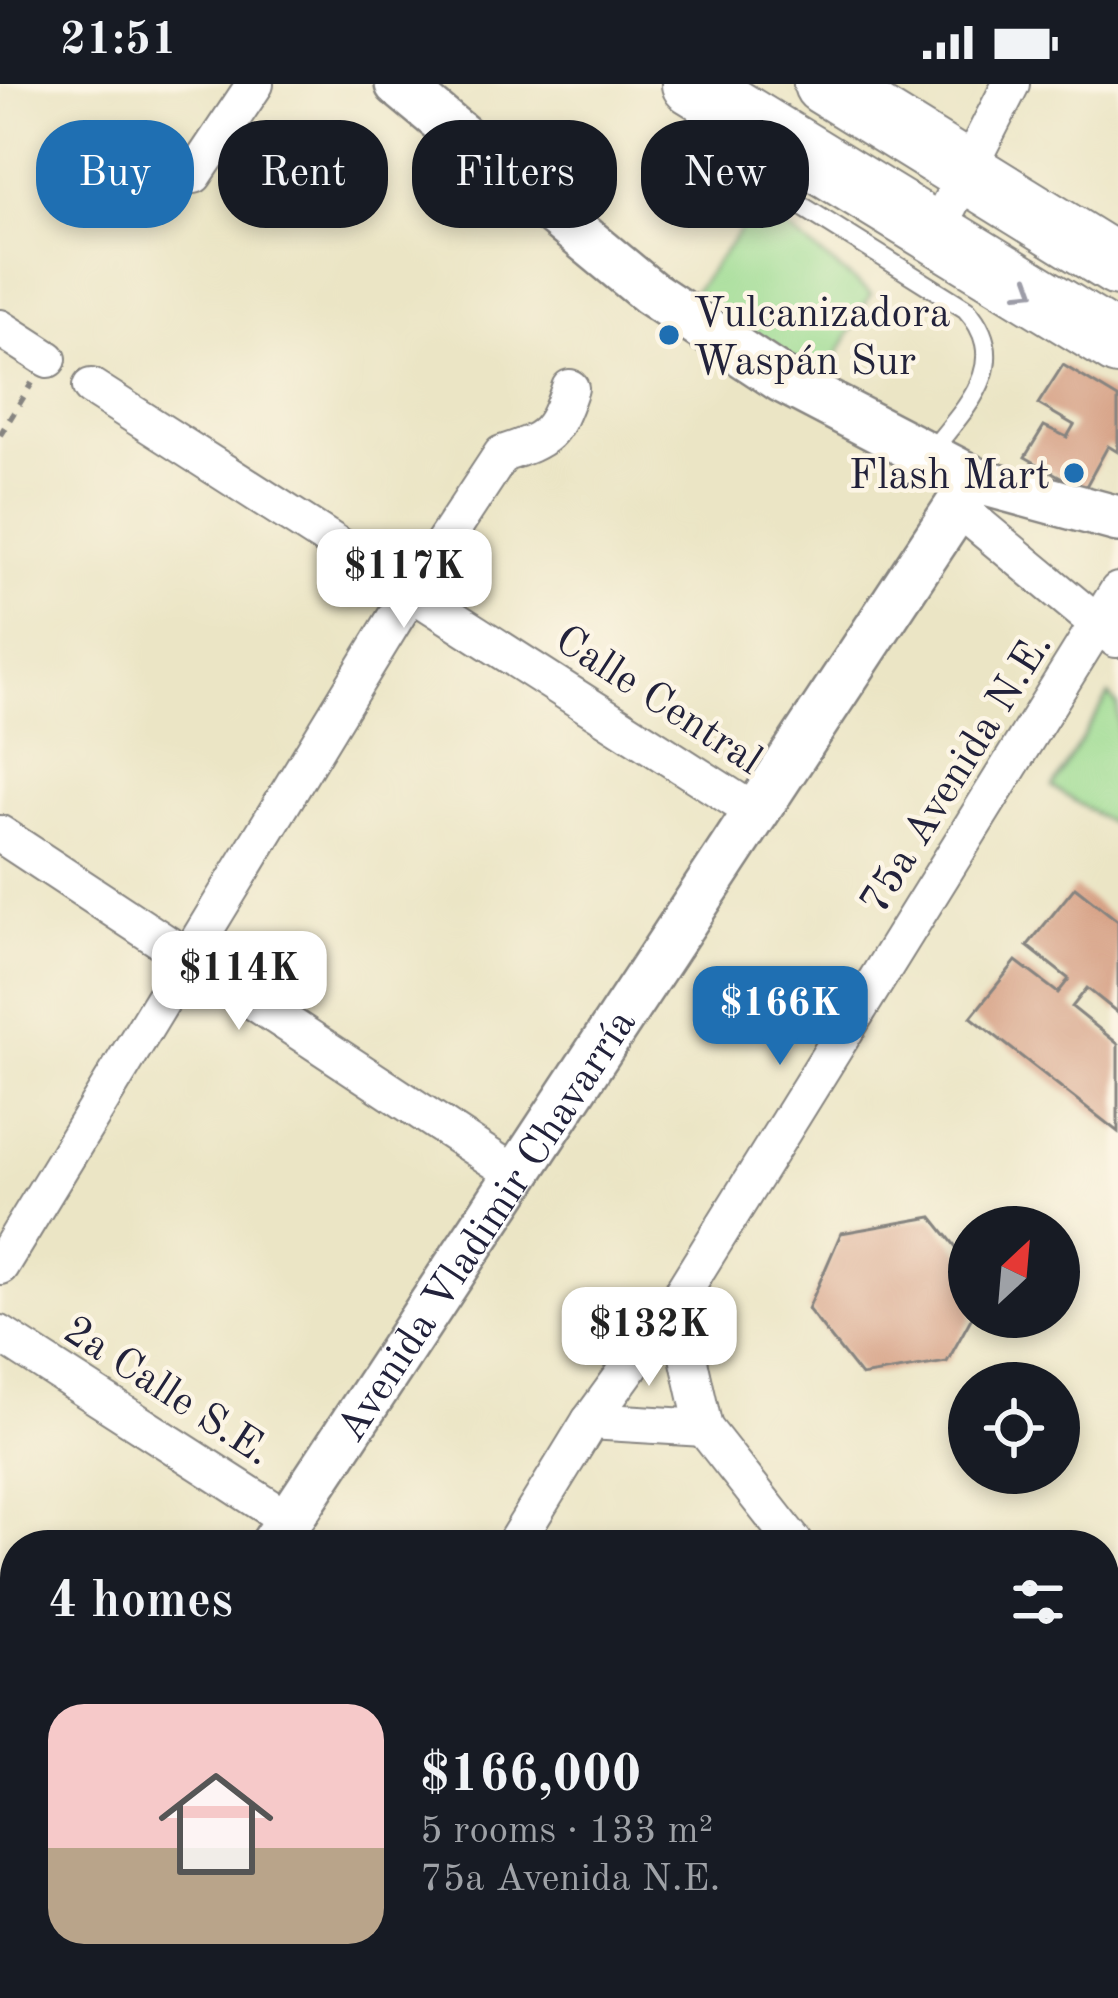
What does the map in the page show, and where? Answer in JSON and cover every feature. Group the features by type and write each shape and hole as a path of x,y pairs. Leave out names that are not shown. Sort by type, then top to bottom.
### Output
{"highway":[{"path":"825,84 1118,266"},
{"path":"704,93 1118,346"}],"street":[{"path":"398,84 659,300 781,379 926,459 1109,633"},
{"path":"935,233 1011,84"},
{"path":"194,176 245,87"},
{"path":"0,328 48,359"},
{"name":"Calle Central","path":"91,387 756,813"},
{"path":"0,1266 411,592 502,454 539,443 554,429 570,388"},
{"path":"966,494 1118,519"},
{"name":"Avenida Vladimir Chavarría","path":"282,1530 966,494"},
{"name":"75a Avenida N.E.","path":"523,1530 590,1421 676,1303 1109,633 1118,591"},
{"path":"0,834 517,1174"},
{"path":"676,1303 704,1428 784,1530"},
{"name":"2a Calle S.E.","path":"0,1334 278,1530"},
{"path":"590,1421 704,1428"}],"lane":[{"path":"704,93 711,145 722,156 966,309 984,329 989,358 974,398 926,459"}],"green space":[{"path":"742,228 787,228 871,294 814,397 678,313"},
{"path":"1109,695 1118,706 1118,828 1052,787"}],"building":[{"path":"1063,365 1118,398 1118,452 1108,446 1084,490 1025,457 1044,426 1067,437 1074,425 1038,404"},
{"path":"1075,887 1118,921 1118,1013 1087,988 1072,1007 1118,1044 1118,1132 971,1017 1016,961 1058,993 1069,979 1027,946"},
{"path":"932,1217 948,1237 948,1338 960,1338 947,1362 861,1376 808,1309 841,1233"}],"place":[{"name":"Vulcanizadora Waspán Sur","path":"669,335"},
{"name":"Flash Mart","path":"1074,473"}]}
